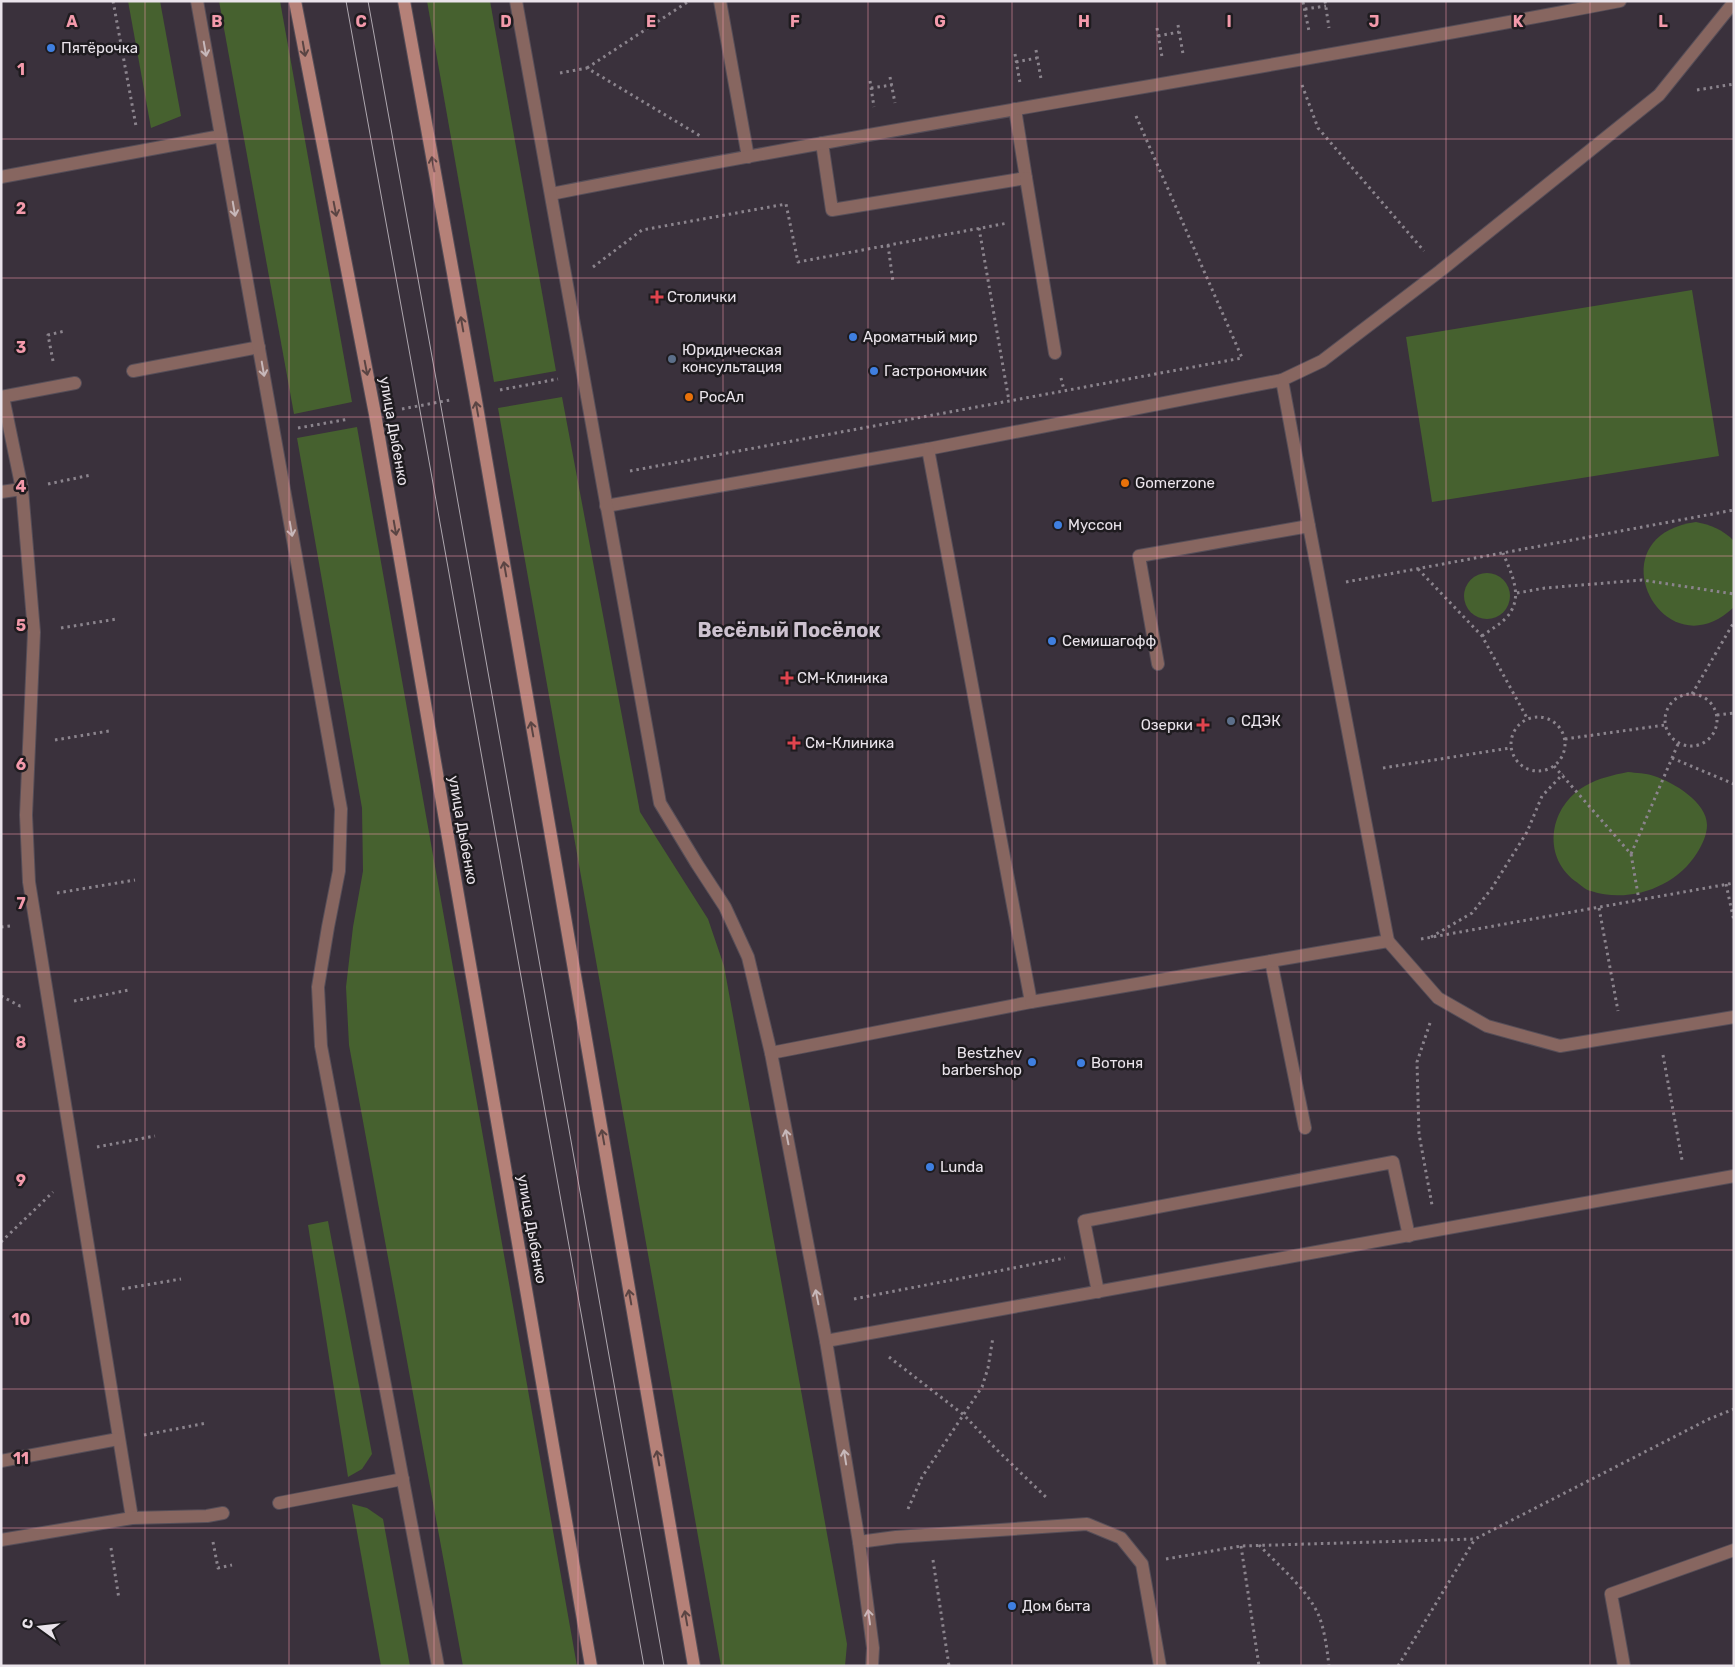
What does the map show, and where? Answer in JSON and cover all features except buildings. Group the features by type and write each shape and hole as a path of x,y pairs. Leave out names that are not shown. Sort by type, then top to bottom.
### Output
{"main road":[{"name":"улица Дыбенко","path":"295,1 375,414 591,1666"},
{"path":"404,1 475,395 694,1666"}],"street":[{"path":"197,1 341,809 339,871 318,986 321,1046 438,1666"},
{"path":"516,1 660,803 696,864 725,907 748,957 771,1053 826,1342 859,1542 874,1648 872,1666"},
{"path":"720,1 748,157"},
{"path":"550,194 822,143 1293,61 1620,1"},
{"path":"606,506 928,449 1282,380 1322,361 1440,271 1659,95 1734,2"},
{"path":"1015,109 1055,353"},
{"path":"1,177 221,136"},
{"path":"822,143 832,210 1026,178"},
{"path":"133,370 259,347"},
{"path":"1282,380 1388,941 1438,998 1486,1026 1560,1046 1734,1017"},
{"path":"75,383 2,397 22,489 34,632 26,815 29,882 132,1518"},
{"path":"928,449 1031,1002"},
{"path":"1,492 22,489"},
{"path":"1158,664 1139,556 1309,526"},
{"path":"771,1053 1031,1002 1388,941"},
{"path":"1271,961 1305,1128"},
{"path":"1098,1292 1084,1221 1393,1162 1409,1236"},
{"path":"826,1342 1734,1176"},
{"path":"1,1460 118,1440"},
{"path":"279,1503 403,1479"},
{"path":"1,1540 132,1518 208,1516 223,1513"},
{"path":"859,1542 896,1537 1087,1524 1121,1538 1142,1564 1160,1666"},
{"path":"1624,1666 1611,1594 1734,1550"}],"path":[{"path":"113,1 140,152"},
{"path":"560,74 588,68 689,1"},
{"path":"1305,9 1326,6"},
{"path":"1158,36 1179,32"},
{"path":"1016,62 1037,58"},
{"path":"1293,61 1318,128 1440,271"},
{"path":"588,68 703,138"},
{"path":"871,88 892,84"},
{"path":"1125,90 1242,358 1257,385"},
{"path":"594,267 642,230 786,204 798,262 1034,219"},
{"path":"978,228 1009,401"},
{"path":"888,245 893,282"},
{"path":"58,386 48,335 65,331"},
{"path":"630,472 1242,358"},
{"path":"274,433 582,375"},
{"path":"22,489 91,475"},
{"path":"1321,587 1734,510"},
{"path":"1482,636 1506,619 1513,607 1517,593 1503,553"},
{"path":"1418,569 1482,636 1527,718"},
{"path":"1517,593 1545,588 1642,580 1734,594"},
{"path":"34,632 117,619"},
{"path":"1692,694 1734,622"},
{"path":"1692,694 1703,697 1712,705 1717,715 1716,727 1711,738 1701,745 1690,747 1678,744 1669,736 1665,725 1665,713 1671,703 1681,696 1692,694"},
{"path":"1717,715 1734,713"},
{"path":"1537,716 1546,717 1556,722 1565,739 1561,758 1554,766 1538,771 1522,766 1514,758 1510,748 1511,736 1517,725 1527,718 1537,716"},
{"path":"1565,739 1665,725"},
{"path":"29,745 108,731"},
{"path":"1631,854 1678,744"},
{"path":"1356,772 1510,748"},
{"path":"1672,758 1734,784"},
{"path":"1554,766 1563,774 1631,854 1639,900"},
{"path":"1428,939 1472,912 1492,888 1527,832 1542,796 1563,774"},
{"path":"32,897 135,880"},
{"path":"1388,941 1428,939 1734,883"},
{"path":"1726,884 1734,921"},
{"path":"1599,908 1623,1036"},
{"path":"49,1005 129,990"},
{"path":"1437,1231 1419,1134 1417,1062 1438,998"},
{"path":"1659,1030 1686,1185"},
{"path":"72,1152 156,1136"},
{"path":"1,1242 34,1210"},
{"path":"854,1299 1090,1253"},
{"path":"95,1294 181,1279"},
{"path":"896,1537 922,1477 982,1387 988,1368 992,1338 1005,1309"},
{"path":"861,1336 964,1414 996,1449 1076,1525"},
{"path":"1142,1564 1241,1546 1475,1539 1709,1419 1734,1409"},
{"path":"118,1440 207,1424"},
{"path":"208,1516 218,1568 232,1565"},
{"path":"107,1523 119,1599"},
{"path":"929,1535 948,1666"},
{"path":"1398,1666 1475,1539"},
{"path":"1259,1545 1307,1596 1318,1615 1324,1634 1329,1666"},
{"path":"1241,1546 1259,1666"}],"green space":[{"path":"128,1 160,1 181,116 151,128"},
{"path":"219,1 280,1 352,402 294,414"},
{"path":"427,1 490,1 556,371 494,382"},
{"path":"1692,290 1719,456 1432,502 1406,337"},
{"path":"562,397 640,812 708,919 724,966 847,1644 845,1666 721,1666 498,408"},
{"path":"357,427 577,1666 463,1666 349,1045 346,987 353,927 363,871 362,808 297,438"},
{"path":"1696,522 1716,528 1734,541 1734,607 1708,623 1683,624 1663,614 1649,595 1644,573 1648,551 1665,532"},
{"path":"1482,573 1492,573 1506,583 1510,596 1506,609 1500,615 1492,619 1482,619 1468,609 1464,601 1464,591 1474,577"},
{"path":"1628,772 1654,776 1688,794 1701,808 1706,817 1707,829 1705,836 1699,850 1688,865 1677,875 1650,890 1636,894 1621,895 1589,890 1575,881 1564,870 1557,858 1554,845 1554,831 1557,818 1573,795 1585,786 1601,779"},
{"path":"328,1221 372,1454 362,1469 348,1477 308,1225"},
{"path":"352,1504 367,1508 383,1519 410,1666 381,1666"}],"tram line":[{"path":"346,1 644,1666"},
{"path":"368,1 664,1666"}],"place":[{"name":"Пятёрочка","path":"51,48"},
{"name":"Столички","path":"657,297"},
{"name":"Ароматный мир","path":"853,337"},
{"name":"Юридическая консультация","path":"672,359"},
{"name":"Гастрономчик","path":"874,371"},
{"name":"РосАл","path":"689,397"},
{"name":"Gomerzone","path":"1125,483"},
{"name":"Муссон","path":"1058,525"},
{"name":"Семишагофф","path":"1052,641"},
{"name":"СМ-Клиника","path":"787,678"},
{"name":"СДЭК","path":"1231,721"},
{"name":"Озерки","path":"1203,725"},
{"name":"См-Клиника","path":"794,743"},
{"name":"Bestzhev barbershop","path":"1032,1062"},
{"name":"Вотоня","path":"1081,1063"},
{"name":"Lunda","path":"930,1167"},
{"name":"Дом быта","path":"1012,1606"}],"district":[{"name":"Весёлый Посёлок","path":"789,630"}]}
